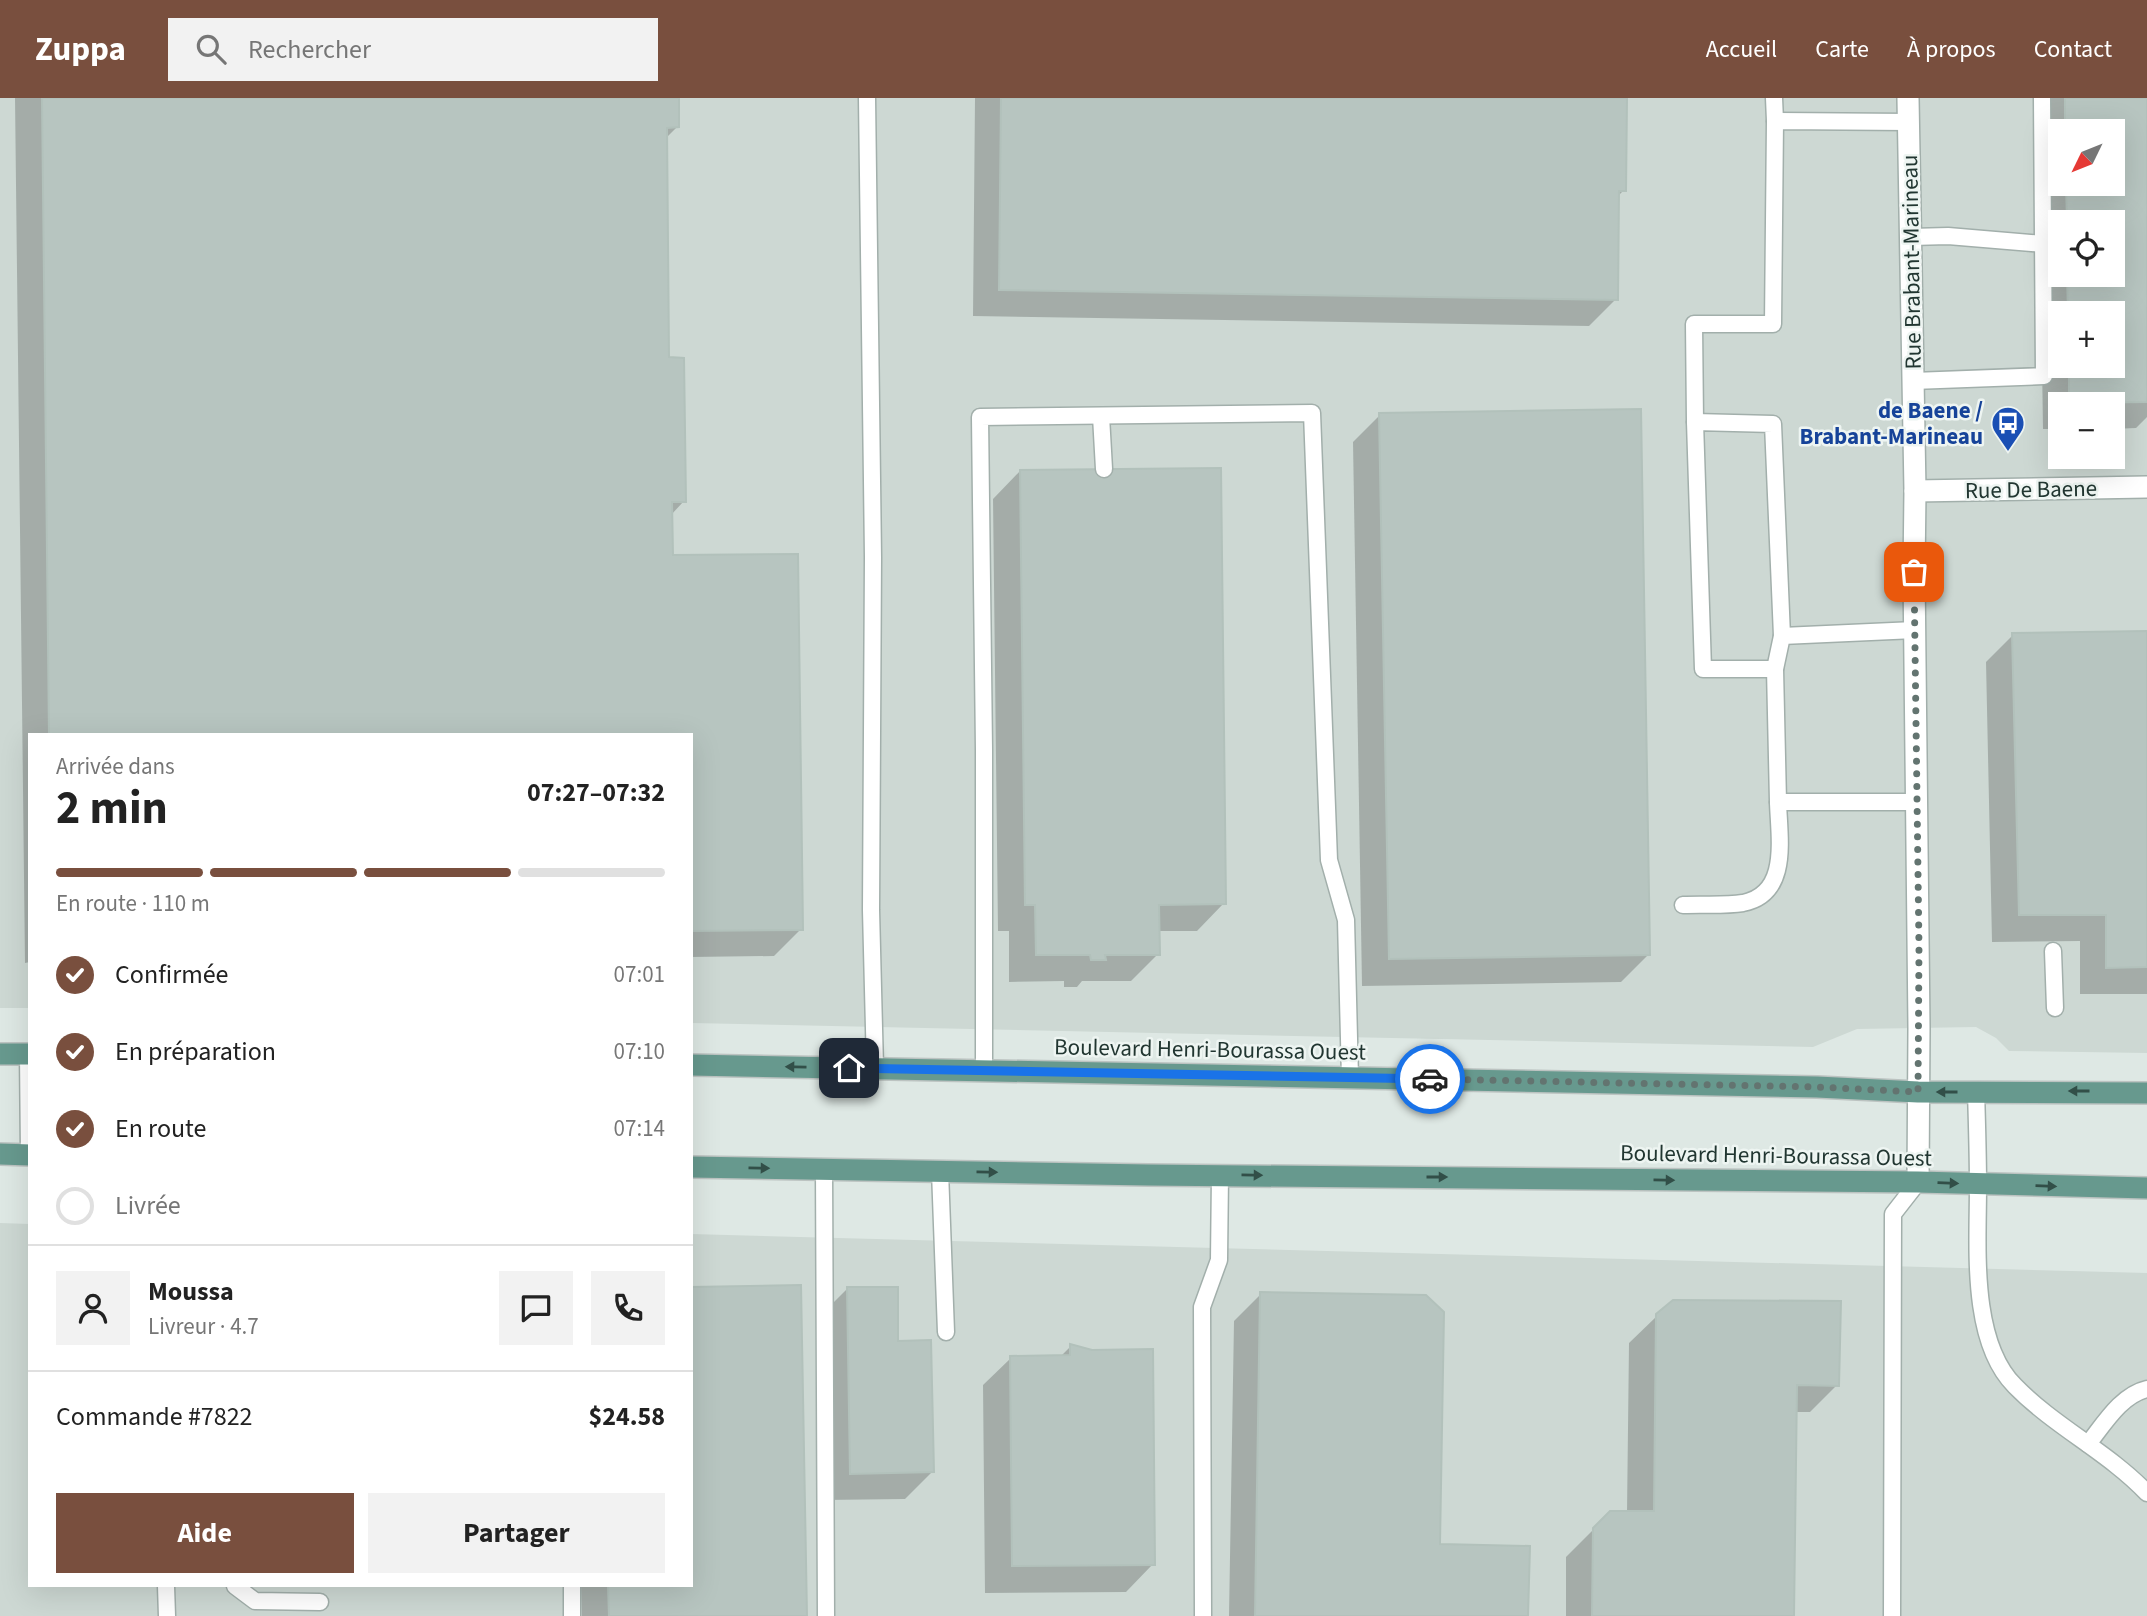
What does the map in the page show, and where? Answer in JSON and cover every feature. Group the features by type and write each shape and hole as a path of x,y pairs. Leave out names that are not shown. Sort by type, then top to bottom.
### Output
{"main road":[{"path":"0,1054 28,1054"},
{"name":"Boulevard Henri-Bourassa Ouest","path":"693,1065 1817,1087 1918,1092 2147,1093"},
{"path":"0,1154 28,1155"},
{"name":"Boulevard Henri-Bourassa Ouest","path":"693,1167 1918,1182 2147,1188"}],"street":[{"name":"Rue Brabant-Marineau","path":"1908,98 1915,491 1918,1182"},
{"name":"Rue De Baene","path":"1915,491 2147,487"}],"lane":[{"path":"867,98 873,556 871,910 875,1068"},
{"path":"1774,98 1773,324 1694,324 1703,669 1775,669"},
{"path":"1913,381 2044,376 2042,98"},
{"path":"1775,121 1909,122"},
{"path":"1911,237 1948,236 2043,244"},
{"path":"984,1071 980,417 1312,413 1329,860 1346,920 1350,1078"},
{"path":"1101,416 1104,469"},
{"path":"1683,905 1741,903 1756,899 1768,892 1776,877 1779,856 1775,669 1782,636 1773,424 1695,422"},
{"path":"1782,636 1914,630"},
{"path":"1778,802 1917,802"},
{"path":"2053,951 2055,1008"},
{"path":"1976,1091 1977,1232 1981,1290 1985,1327 1995,1358 2022,1393 2112,1461 2147,1493"},
{"path":"824,1169 825,1616"},
{"path":"940,1171 946,1332"},
{"path":"1203,1616 1202,1307 1219,1260 1220,1175"},
{"path":"1892,1616 1892,1214 1918,1182"},
{"path":"2088,1444 2115,1409 2140,1390 2147,1389"},
{"path":"166,1587 167,1616"},
{"path":"236,1587 255,1601 274,1609 320,1602"},
{"path":"572,1587 572,1616"}],"shaded area":[{"path":"0,98 2147,98 2147,1053 2009,1051 1996,1038 1976,1027 1857,1029 1813,1047 693,1023 693,733 28,733 28,1008 0,1008"},
{"path":"0,1223 28,1224 28,1587 693,1587 693,1234 2147,1273 2147,1616 0,1616"}],"building":[{"path":"42,98 679,98 679,127 667,128 669,357 684,358 686,502 672,502 673,555 798,554 803,930 693,931 693,733 49,733"},
{"path":"1001,98 1627,98 1626,191 1619,191 1618,300 999,290"},
{"path":"2065,98 2147,98 2147,402 2125,402 2125,392 2069,392 2069,378 2125,378 2125,301 2068,301 2067,287 2125,287 2125,210 2067,210 2066,196 2125,196 2125,119 2065,119"},
{"path":"1641,409 1650,955 1389,959 1379,413"},
{"path":"1221,468 1226,904 1159,905 1160,955 1105,955 1106,960 1091,960 1090,955 1036,955 1035,905 1025,905 1020,470"},
{"path":"2147,631 2147,967 2106,968 2106,915 2019,915 2012,633"},
{"path":"801,1285 807,1616 609,1616 608,1587 693,1587 693,1287"},
{"path":"847,1287 898,1287 898,1341 931,1340 934,1472 850,1474"},
{"path":"1260,1292 1426,1295 1444,1312 1440,1544 1530,1546 1528,1616 1255,1616"},
{"path":"1673,1300 1841,1301 1839,1386 1797,1385 1794,1616 1592,1616 1593,1528 1610,1511 1654,1511 1656,1314"},
{"path":"1070,1344 1092,1350 1153,1349 1155,1565 1012,1566 1010,1356 1070,1355"}],"way so far":[{"path":"1430,1079 1817,1087 1918,1092 1919,948 1914,572"}],"place":[{"name":"de Baene / Brabant-Marineau","path":"2008,453"}],"route":[{"path":"849,1068 1430,1079"}]}
